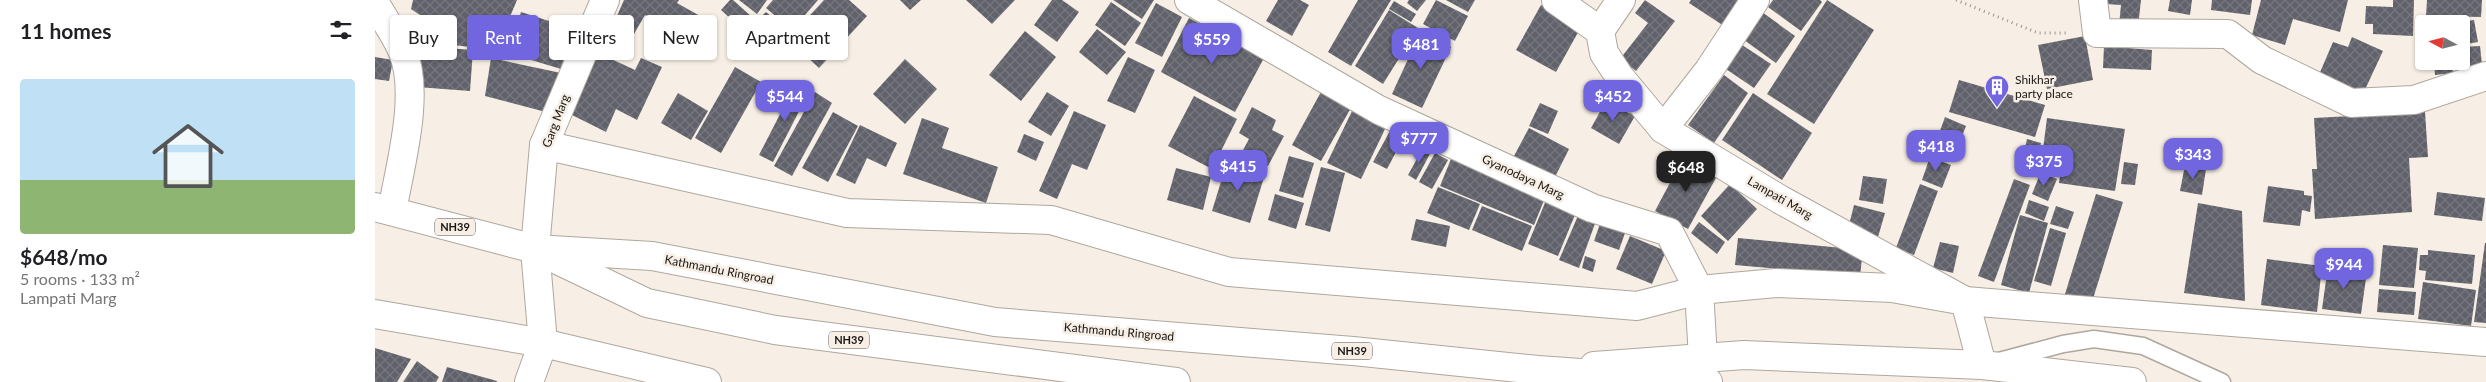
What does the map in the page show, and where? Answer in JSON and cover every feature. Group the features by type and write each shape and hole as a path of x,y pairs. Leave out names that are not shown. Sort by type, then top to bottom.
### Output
{"main road":[{"name":"Garg Marg","path":"543,344 535,249 545,145 605,0"},
{"name":"Gyanodaya Marg","path":"1189,0 1379,110 1592,208 1669,232 1699,290 1705,370"},
{"path":"1556,0 1600,31 1621,0"},
{"path":"1663,129 1709,70 1755,0"},
{"path":"2093,0 2097,33 2228,34 2261,60 2351,103 2414,100 2486,76"},
{"path":"375,3 403,52 410,89 407,129 383,209"},
{"name":"Lampati Marg","path":"1600,31 1604,53 1619,76 1663,129 1781,200 1965,301"},
{"path":"545,145 847,213 1051,220 1229,272 1637,306 1699,290 1786,283 1892,288 1965,301 2486,342"},
{"name":"Kathmandu Ringroad","path":"383,209 535,249 647,303 757,326 1176,382"},
{"name":"Kathmandu Ringroad","path":"535,249 652,256 995,322 1353,351 1537,376 1705,370 1744,355 1983,365 2132,382"},
{"path":"1965,301 1983,365"},
{"path":"375,314 543,344 707,382"},
{"path":"529,382 543,344"}],"lane":[{"path":"1983,365 2063,344 2094,339 2143,346 2222,382"}],"path":[{"path":"1956,0 2038,32 2097,33"}],"building":[{"path":"413,0 517,0 511,15 467,15 467,47 457,45 457,15 420,15 411,9"},
{"path":"624,0 679,0 677,3 698,15 644,15 634,34 634,15 617,15"},
{"path":"730,0 733,0 750,15 727,15 721,10"},
{"path":"739,0 767,0 757,14"},
{"path":"773,0 818,0 805,15 774,15 766,8"},
{"path":"824,0 849,0 867,16 848,37 848,15 810,15"},
{"path":"900,0 921,0 910,10"},
{"path":"966,0 1015,0 992,24"},
{"path":"1052,0 1062,0 1079,12 1057,42 1034,25"},
{"path":"1113,0 1154,0 1142,19"},
{"path":"1278,0 1300,0 1309,5 1292,36 1266,21"},
{"path":"1358,0 1391,0 1351,66 1328,52"},
{"path":"1409,0 1426,0 1417,11 1407,3"},
{"path":"1436,0 1468,16 1455,41 1423,24"},
{"path":"1446,0 1475,0 1468,12"},
{"path":"1645,0 1675,21 1636,71 1620,59 1648,23 1635,13"},
{"path":"1691,0 1749,0 1730,30 1689,3"},
{"path":"1773,0 1820,0 1822,2 1801,31 1768,7"},
{"path":"1827,0 1874,30 1814,124 1767,94"},
{"path":"2106,0 2141,0 2138,27 2119,26 2121,5 2106,4"},
{"path":"2170,0 2192,0 2190,15 2168,11"},
{"path":"2212,0 2252,0 2250,15 2211,10"},
{"path":"2261,0 2348,0 2340,32 2293,19 2285,45 2252,35"},
{"path":"2393,0 2414,0 2413,36 2373,34 2373,24 2365,24 2366,6 2393,7"},
{"path":"2427,0 2482,0 2481,17 2470,17 2470,15 2426,15"},
{"path":"1394,1 1416,14 1411,22 1389,9"},
{"path":"1111,2 1141,23 1125,46 1095,25"},
{"path":"1156,3 1182,17 1162,57 1135,43"},
{"path":"1541,5 1581,27 1556,72 1516,50"},
{"path":"1389,10 1418,28 1383,84 1355,66"},
{"path":"1762,12 1795,36 1776,63 1744,40"},
{"path":"539,18 549,21 549,60 564,60 561,69 531,60 539,60"},
{"path":"1189,18 1264,58 1235,112 1161,72"},
{"path":"2474,20 2478,42 2470,43 2470,21"},
{"path":"1097,29 1126,52 1107,75 1079,52"},
{"path":"1025,31 1056,57 1021,101 989,75"},
{"path":"1420,33 1451,47 1422,108 1392,94"},
{"path":"2085,36 2093,80 2047,89 2038,45"},
{"path":"2352,37 2383,51 2362,96 2318,77 2333,42 2348,47"},
{"path":"1739,43 1771,64 1754,88 1723,67"},
{"path":"2104,46 2152,50 2151,70 2103,68"},
{"path":"2480,46 2482,65 2470,66 2470,47"},
{"path":"457,49 467,50 467,60 472,60 470,91 417,87 419,60 457,60"},
{"path":"375,57 393,60 389,81 375,79"},
{"path":"1128,57 1155,70 1135,113 1107,101"},
{"path":"641,58 662,67 637,120 616,109 606,132 570,114 591,60 613,60 635,70"},
{"path":"905,59 937,89 905,124 873,94"},
{"path":"491,60 500,60 561,73 542,111 485,96"},
{"path":"810,60 826,60 819,68"},
{"path":"735,67 761,82 721,153 695,138"},
{"path":"2435,70 2453,70 2453,73 2435,75"},
{"path":"1724,75 1748,93 1714,143 1688,125"},
{"name":"Shikhar party place","path":"1959,80 2045,105 2035,137 1949,112"},
{"path":"796,83 810,90 773,162 759,155"},
{"path":"1322,90 1352,106 1321,161 1292,145"},
{"path":"815,92 832,103 792,176 774,166"},
{"path":"1047,92 1069,106 1051,136 1028,122"},
{"path":"678,93 708,111 691,140 661,123"},
{"path":"1753,93 1812,133 1782,180 1722,140"},
{"path":"1194,96 1237,119 1212,169 1168,146"},
{"path":"1606,101 1635,116 1619,144 1591,128"},
{"path":"1540,103 1558,111 1548,134 1529,126"},
{"path":"1252,107 1276,120 1272,130 1284,136 1268,166 1242,152 1249,139 1239,133"},
{"path":"1353,109 1387,125 1361,179 1327,163"},
{"path":"1074,111 1106,125 1087,170 1072,164 1057,199 1039,191"},
{"path":"833,112 858,126 828,182 802,168"},
{"path":"2425,112 2428,157 2409,158 2412,212 2315,219 2312,169 2317,169 2314,118"},
{"path":"1945,117 1966,126 1953,160 1932,153"},
{"path":"922,118 949,128 942,148 998,167 986,203 903,174"},
{"path":"2047,118 2125,129 2115,191 2059,183 2061,168 2041,165"},
{"path":"860,125 897,143 886,167 867,158 855,184 836,175"},
{"path":"1529,128 1569,149 1555,177 1514,156"},
{"path":"1391,129 1404,137 1387,169 1373,162"},
{"path":"1024,134 1044,142 1036,161 1017,152"},
{"path":"2027,139 2041,143 2033,176 2020,173"},
{"path":"1423,148 1431,152 1416,180 1408,175"},
{"path":"1435,153 1448,160 1432,189 1419,182"},
{"path":"1289,156 1314,163 1303,198 1279,191"},
{"path":"1930,157 1951,165 1942,188 1922,180"},
{"path":"1683,158 1717,176 1688,229 1655,211"},
{"path":"1451,159 1545,198 1534,225 1440,186"},
{"path":"1227,162 1265,174 1250,223 1212,211"},
{"path":"2124,162 2138,164 2135,185 2121,184"},
{"path":"2185,165 2206,169 2202,195 2180,191"},
{"path":"1321,167 1345,173 1330,232 1305,225"},
{"path":"1176,168 1211,177 1203,210 1167,200"},
{"path":"2041,172 2057,179 2048,201 2032,194"},
{"path":"1863,176 1887,179 1883,204 1859,200"},
{"path":"2014,179 2030,185 1994,282 1978,276"},
{"path":"1730,184 1757,209 1728,241 1701,216"},
{"path":"1920,184 1938,191 1914,255 1896,248"},
{"path":"2268,186 2304,191 2304,195 2312,196 2310,212 2302,210 2300,226 2263,222"},
{"path":"1438,187 1480,204 1469,230 1427,213"},
{"path":"2437,192 2485,198 2482,221 2434,215"},
{"path":"1275,194 1304,203 1296,229 1268,220"},
{"path":"2096,194 2123,202 2092,302 2065,294"},
{"path":"1547,198 1577,210 1558,256 1528,244"},
{"path":"2029,200 2049,207 2044,221 2025,213"},
{"path":"2198,203 2242,211 2245,301 2184,293"},
{"path":"1854,205 1885,213 1878,237 1848,229"},
{"path":"1482,206 1532,226 1522,251 1472,230"},
{"path":"2056,206 2074,212 2068,229 2050,224"},
{"path":"1580,211 1597,218 1579,268 1559,260"},
{"path":"2020,215 2048,223 2029,293 2001,285"},
{"path":"1416,219 1450,226 1446,247 1411,240"},
{"path":"1699,222 1725,242 1717,254 1691,233"},
{"path":"1600,224 1625,233 1619,250 1594,241"},
{"path":"2050,228 2066,233 2051,286 2034,281"},
{"path":"1630,236 1666,251 1652,284 1616,269"},
{"path":"1738,238 1863,250 1860,276 1735,265"},
{"path":"1940,242 1959,246 1953,273 1933,268"},
{"path":"2486,243 2486,323 2474,322"},
{"path":"2383,245 2418,248 2414,288 2379,285"},
{"path":"2428,250 2475,255 2472,284 2425,280 2426,271 2419,270 2420,255 2428,255"},
{"path":"1585,256 1596,260 1593,272 1582,268"},
{"path":"2267,259 2322,266 2317,312 2261,305"},
{"path":"2328,266 2367,271 2361,314 2322,309"},
{"path":"2423,282 2476,290 2471,326 2418,319"},
{"path":"2379,289 2416,292 2414,315 2377,312"},
{"path":"375,348 411,359 397,382 375,382"},
{"path":"417,361 439,377 436,382 403,382"},
{"path":"447,367 497,381 497,382 442,382"}],"place":[{"name":"Shikhar party place","path":"1997,108"}]}
